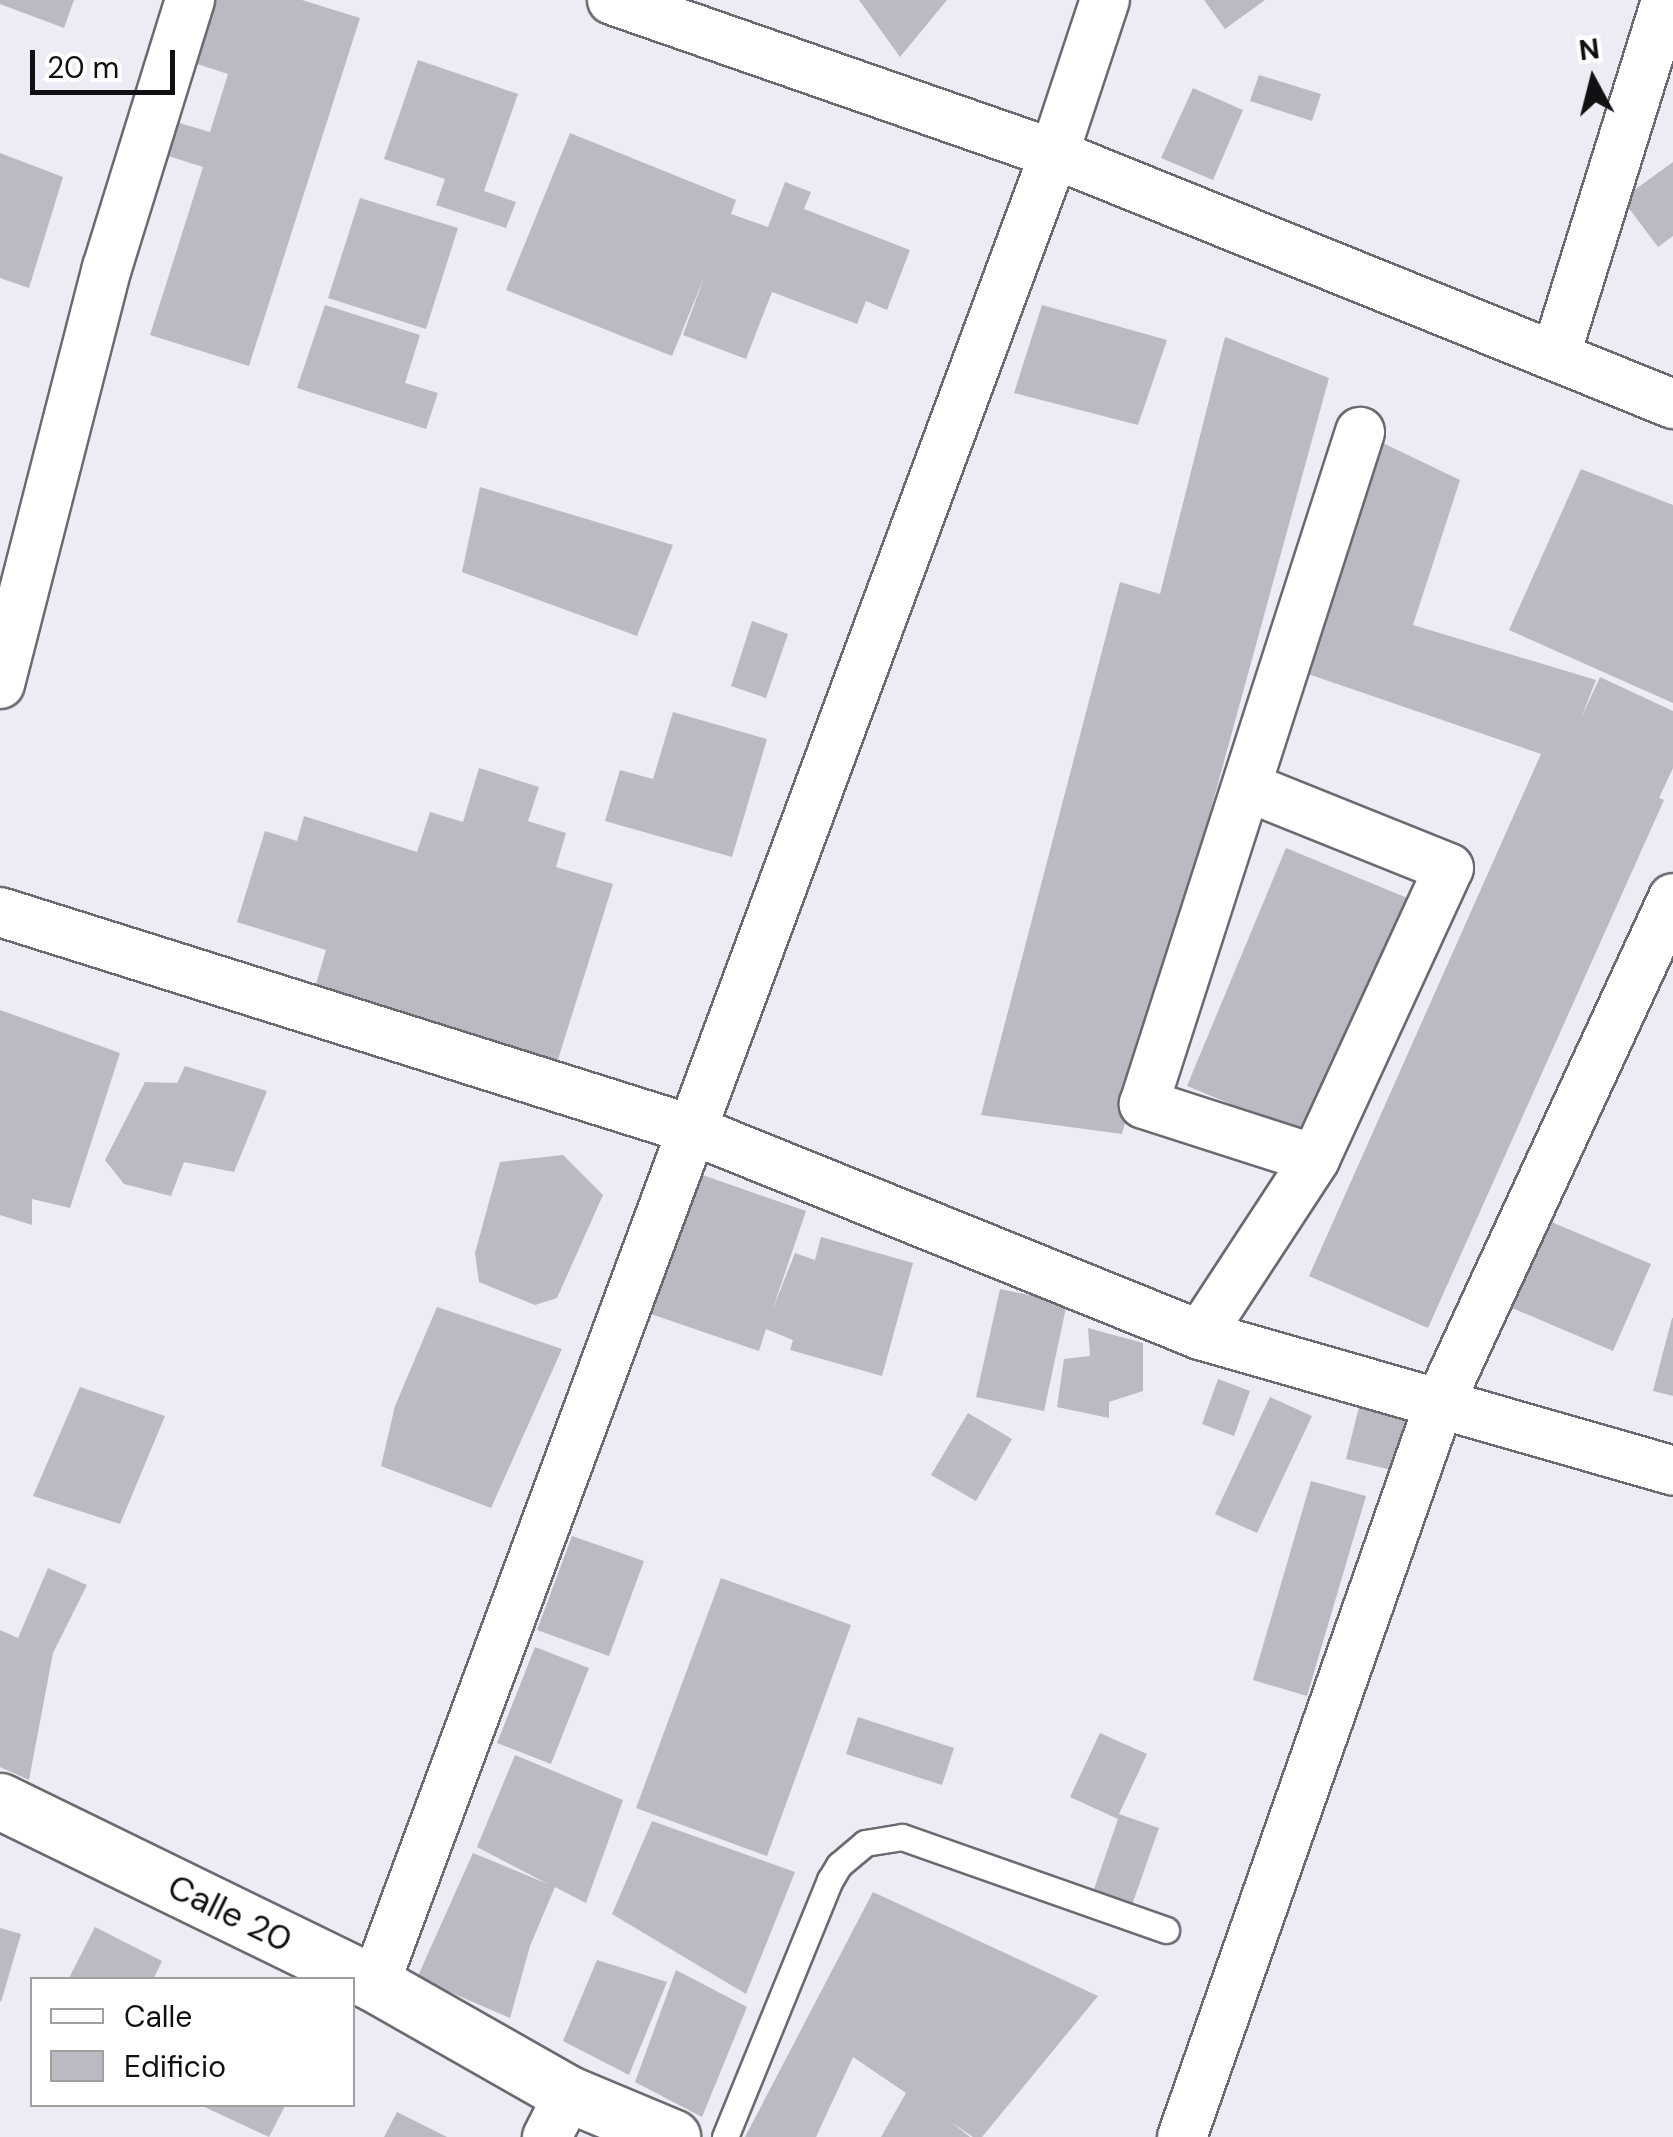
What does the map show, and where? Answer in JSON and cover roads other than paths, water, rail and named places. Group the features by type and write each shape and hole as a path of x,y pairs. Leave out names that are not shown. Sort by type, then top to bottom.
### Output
{"main road":[{"name":"Calle 20","path":"0,1801 375,1984 558,2115 672,2137"}],"street":[{"path":"0,684 107,268 190,0"},
{"path":"612,0 1054,154 1673,404"},
{"path":"375,1984 1054,154 1106,0"},
{"path":"1556,354 1666,0"},
{"path":"1316,1159 1144,1104 1360,432"},
{"path":"1200,1335 1316,1159 1449,868 1246,787"},
{"path":"1182,2137 1440,1402 1673,898"},
{"path":"0,912 690,1129 1200,1335 1673,1472"}],"lane":[{"path":"726,2137 830,1880 839,1864 864,1843 902,1837 1166,1930"}]}
